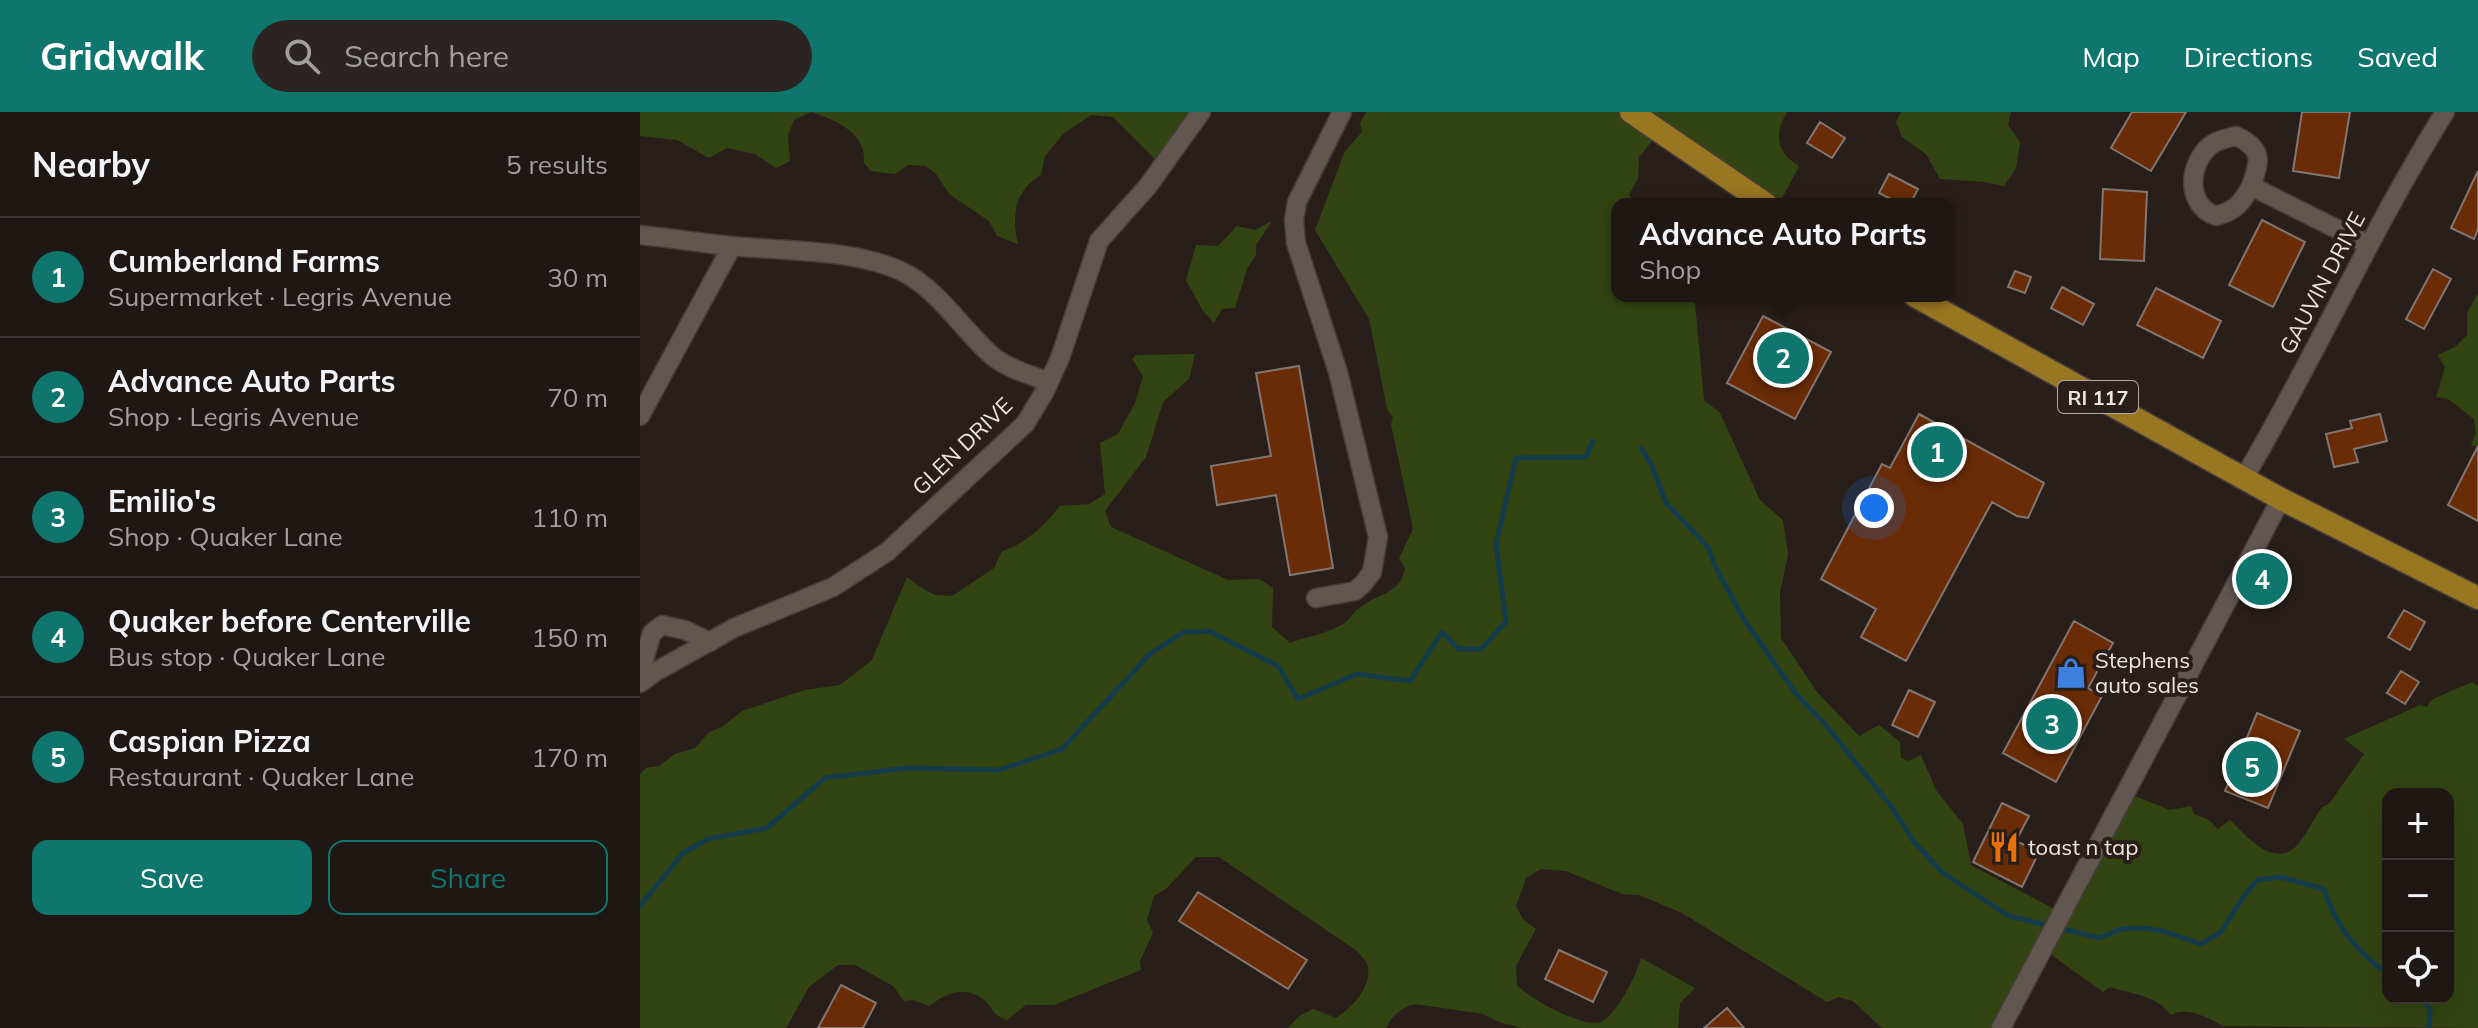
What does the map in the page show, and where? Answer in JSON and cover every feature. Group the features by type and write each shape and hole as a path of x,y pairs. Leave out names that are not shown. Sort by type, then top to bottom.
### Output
{"main road":[{"path":"1631,112 1757,198"},
{"name":"RI 117","path":"1926,302 2281,499 2478,598"}],"street":[{"name":"GLEN DRIVE","path":"640,683 734,628 833,587 887,552 1025,424 1049,382 1071,331 1099,241 1148,186 1201,112"},
{"path":"1316,598 1355,591 1363,584 1372,572 1378,537 1338,372 1296,243 1294,220 1297,202 1342,112"},
{"name":"GAUVIN DRIVE","path":"2244,478 2274,428 2413,164 2445,112"},
{"path":"2251,186 2369,245"},
{"path":"640,235 732,246 805,250 884,265 922,285 991,355 1049,382"},
{"path":"640,416 732,246"},
{"path":"2001,1028 2281,499"},
{"path":"640,673 652,633 662,625 685,630 710,642"}],"green space":[{"path":"640,112 811,112 794,120 788,135 790,161 776,168 755,154 727,148 709,158 677,140 640,136"},
{"path":"811,112 1202,112 1162,166 1113,117 1091,115 1063,134 1045,156 1041,175 1020,196 1015,214 1018,244 997,236 989,221 949,194 936,174 926,166 908,165 895,174 871,171 864,163 860,144 848,129"},
{"path":"1366,112 1787,112 1780,128 1780,142 1786,155 1799,166 1782,198 1765,198 1660,131 1639,157 1638,178 1629,195 1631,198 1611,198 1611,302 1695,303 1704,400 1720,413 1760,500 1783,520 1788,555 1780,592 1781,638 1817,692 1859,736 1879,725 1900,742 1901,758 1909,761 1921,755 1936,790 1963,824 1971,865 2056,910 2127,793 2170,810 2191,806 2194,814 2209,820 2218,829 2230,820 2258,846 2276,854 2284,853 2300,841 2322,807 2329,804 2364,754 2344,739 2420,705 2427,707 2431,700 2472,682 2478,686 2478,1028 2224,1026 2191,1012 2171,1015 2158,1003 2135,994 2110,987 2103,992 2046,951 2001,1028 1882,1028 1853,1001 1839,997 1827,1002 1682,913 1639,895 1622,894 1566,871 1541,869 1526,878 1516,906 1523,919 1536,929 1516,966 1517,985 1570,1017 1592,1023 1601,1022 1620,1003 1641,958 1695,988 1680,1003 1678,1028 1522,1028 1483,1014 1416,1004 1398,1012 1386,1028 1288,1028 1299,1016 1313,1009 1336,1018 1342,1014 1365,986 1368,978 1366,962 1357,951 1219,857 1196,857 1166,889 1154,896 1147,920 1153,933 1140,961 1141,970 1054,1005 1026,1005 1007,1020 995,1013 983,999 969,992 949,994 929,1006 913,1000 904,1001 893,986 855,965 838,965 809,987 786,1028 640,1028 640,774 646,768 659,766 675,754 695,748 709,732 722,727 742,711 805,690 840,685 872,660 907,577 935,595 952,596 994,568 1002,551 1034,533 1060,506 1089,504 1105,494 1100,443 1118,434 1135,403 1143,376 1132,359 1136,355 1195,354 1189,379 1163,402 1146,457 1105,511 1111,527 1228,580 1259,579 1273,588 1272,627 1290,643 1343,624 1368,602 1398,584 1405,568 1399,558 1413,529 1391,424 1393,418 1387,409 1369,319 1315,230 1345,151 1362,132 1360,123"},
{"path":"1901,112 2011,112 2008,125 2020,142 2016,168 2004,186 1940,179 1926,154 1902,137 1896,122"},
{"path":"1272,221 1256,245 1256,255 1247,269 1235,308 1222,309 1214,323 1203,311 1186,280 1196,245 1218,246 1237,226 1255,230"},
{"path":"2478,293 2478,446 2471,446 2476,432 2474,419 2448,399 2436,397 2445,367 2438,355 2455,347 2467,335 2467,313"}],"building":[{"path":"2132,112 2186,112 2151,171 2111,148"},
{"path":"2302,112 2350,112 2339,178 2293,171"},
{"path":"1820,122 1845,138 1832,158 1807,143"},
{"path":"2478,171 2478,229 2474,239 2451,228"},
{"path":"1889,174 1918,189 1913,198 1889,198 1879,193"},
{"path":"2103,189 2147,192 2144,261 2100,259"},
{"path":"2262,220 2305,242 2273,307 2229,285"},
{"path":"2433,269 2451,279 2424,329 2406,319"},
{"path":"2015,271 2031,277 2025,293 2008,287"},
{"path":"2062,287 2094,304 2083,325 2051,308"},
{"path":"2156,288 2221,321 2203,358 2137,325"},
{"path":"1763,316 1831,352 1795,419 1727,383"},
{"path":"1299,366 1333,568 1290,575 1276,495 1217,505 1211,466 1271,456 1256,373"},
{"path":"1919,414 2044,483 2028,518 2017,516 1992,502 1906,661 1861,637 1876,609 1821,579 1882,464 1890,468"},
{"path":"2380,414 2387,441 2354,449 2358,462 2334,467 2326,434 2352,428 2350,421"},
{"path":"2478,446 2478,521 2448,505"},
{"path":"2404,610 2425,622 2410,650 2388,637"},
{"path":"2074,621 2113,643 2088,688 2102,696 2056,782 2003,753"},
{"path":"2401,671 2419,682 2405,704 2387,693"},
{"path":"1909,690 1935,702 1918,737 1892,725"},
{"path":"2257,713 2300,731 2268,808 2225,791"},
{"name":"toast n tap","path":"2002,803 2029,816 2016,841 2039,852 2022,887 1973,862"},
{"path":"1198,892 1307,960 1288,989 1179,921"},
{"path":"1559,950 1607,972 1593,1002 1545,979"},
{"path":"841,985 876,1003 863,1028 818,1028"},
{"path":"1727,1008 1744,1028 1704,1028"}],"waterway":[{"path":"640,906 683,853 708,839 767,828 825,778 907,768 999,770 1062,749 1151,653 1184,632 1209,631 1278,666 1298,699 1357,674 1410,681 1442,632 1458,649 1481,649 1506,622 1496,544 1516,458 1586,457 1593,441"},
{"path":"1641,448 1651,464 1666,503 1708,547 1743,618 1796,694 1824,723 1891,806 1914,842 1943,873 2009,916 2050,926"},
{"path":"2060,928 2099,938 2121,929 2143,928 2163,931 2201,944 2221,932 2257,880 2280,877 2324,889 2334,915 2348,937 2382,969"},
{"path":"2426,1004 2430,1009 2429,1028"}],"place":[{"name":"Advance Auto Parts","path":"1783,358"},
{"name":"Cumberland Farms","path":"1937,452"},
{"name":"Quaker before Centerville","path":"2262,579"},
{"name":"Stephens auto sales","path":"2071,673"},
{"name":"Emilio's","path":"2052,724"},
{"name":"Caspian Pizza","path":"2252,767"},
{"name":"toast n tap","path":"2004,847"}]}
